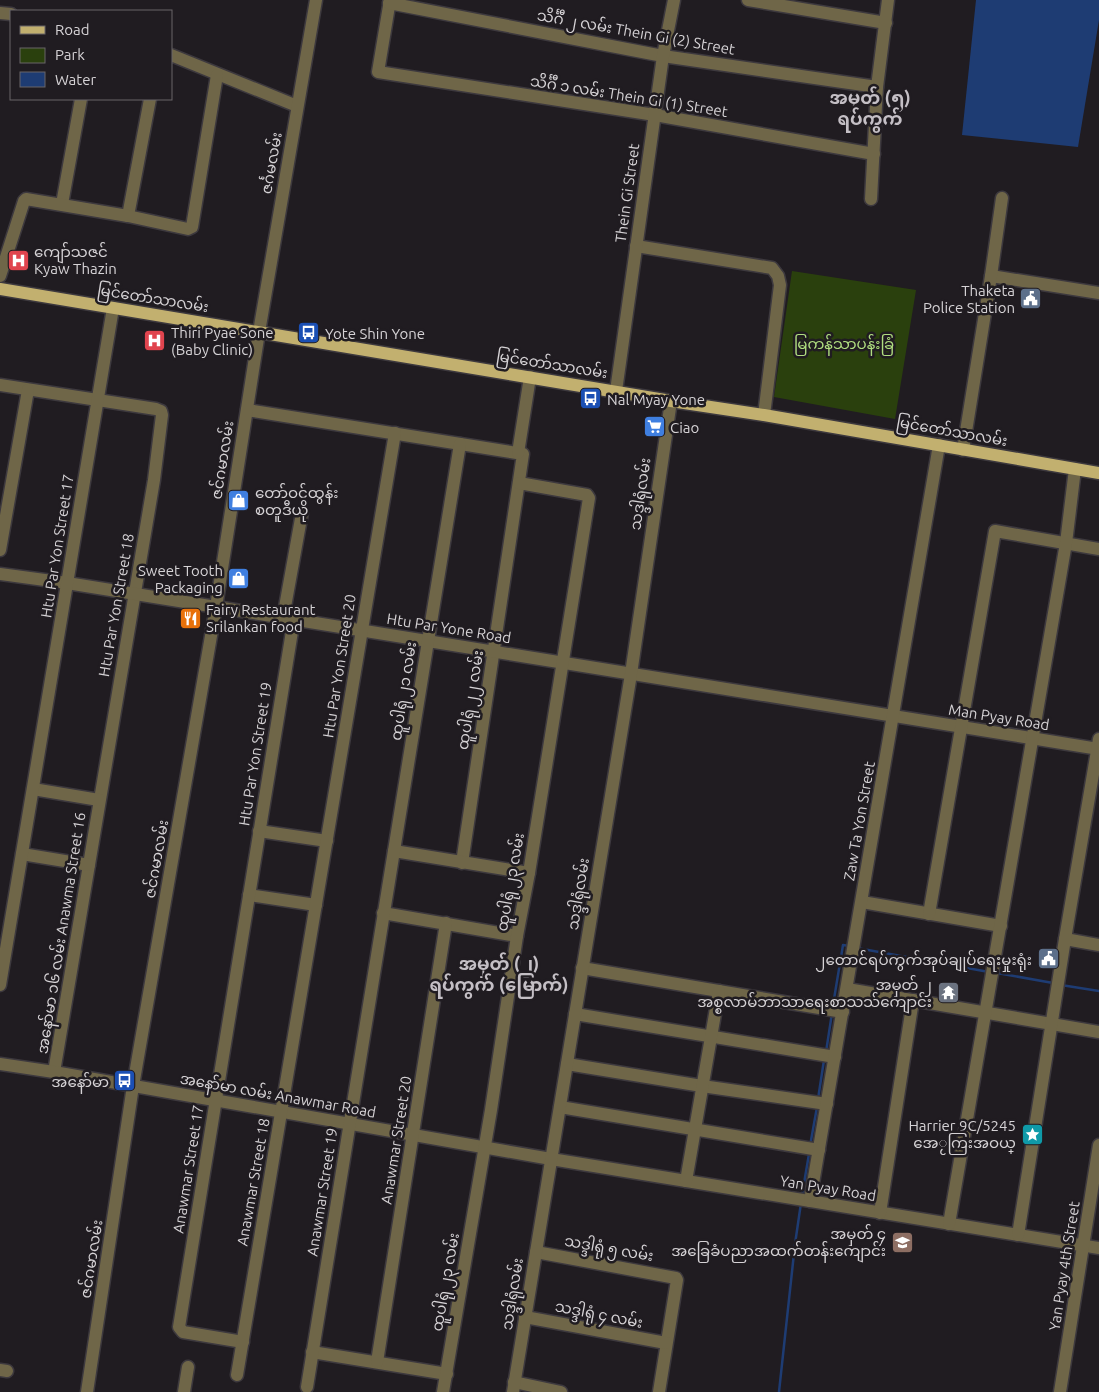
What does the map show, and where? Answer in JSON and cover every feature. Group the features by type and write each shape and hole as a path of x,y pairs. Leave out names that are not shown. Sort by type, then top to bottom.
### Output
{"main road":[{"name":"မြင်တော်သာလမ်း","path":"0,289 764,415 1099,473"}],"street":[{"name":"ဇင်္ဂမလမ်း","path":"259,332 316,0"},
{"name":"Thein Gi Street","path":"616,391 663,56 674,0"},
{"path":"748,0 886,23"},
{"path":"871,199 877,87 888,0"},
{"name":"သိင်္ဂီ ၂ လမ်း Thein Gi (2) Street","path":"390,2 663,56 877,87"},
{"name":"သိင်္ဂီ ၁ လမ်း Thein Gi (1) Street","path":"390,2 378,72 655,115 874,154"},
{"path":"172,55 297,106"},
{"path":"0,276 24,201 29,199 128,216 188,229 192,227 217,75"},
{"path":"62,204 81,100"},
{"path":"128,216 150,100"},
{"path":"963,450 1002,198"},
{"path":"636,246 772,268 778,276 780,286 764,415"},
{"path":"991,276 1099,293"},
{"name":"Htu Par Yon Street 17","path":"0,985 113,308"},
{"name":"ဇင်ဂမာလမ်း","path":"87,1392 133,1086 216,607 259,332"},
{"name":"ထူပါရုံ ၂၂ လမ်း","path":"462,863 519,483 520,454 530,377"},
{"path":"0,385 97,400"},
{"path":"0,550 28,390"},
{"name":"Htu Par Yon Street 18","path":"97,400 161,410 162,415 154,480 99,800"},
{"name":"သဒ္ဒါရုံလမ်း","path":"513,1387 631,674 671,401"},
{"path":"247,410 520,454"},
{"name":"Htu Par Yon Street 20","path":"316,905 395,433"},
{"name":"ထူပါရုံ ၂၁ လမ်း","path":"383,913 460,444"},
{"name":"Zaw Ta Yon Street","path":"810,1201 939,445"},
{"path":"949,1224 1066,544 1075,469"},
{"name":"ထူပါရုံ ၂၃ လမ်း","path":"443,1392 485,1146 588,496 519,483"},
{"name":"Htu Par Yon Street 19","path":"249,895 302,513"},
{"path":"929,914 995,531 1099,549"},
{"name":"Htu Par Yone Road","path":"0,574 67,583 893,716"},
{"name":"Man Pyay Road","path":"893,716 1033,739 1098,746"},
{"path":"1018,1235 1098,746"},
{"path":"33,789 99,800"},
{"name":"အနော်မာ ၁၆ လမ်း Anawma Street 16","path":"54,1072 99,800"},
{"path":"259,832 327,842"},
{"path":"394,851 529,873"},
{"path":"22,854 88,865"},
{"path":"249,895 316,905"},
{"name":"Anawmar Street 17","path":"243,1342 182,1332 180,1330 249,895"},
{"path":"862,902 1001,926"},
{"name":"Anawmar Street 18","path":"238,1376 316,905"},
{"path":"383,913 517,936"},
{"name":"Anawmar Street 19","path":"307,1387 383,913"},
{"name":"Anawmar Street 20","path":"377,1362 446,923"},
{"path":"1065,939 1099,945"},
{"path":"582,968 843,1012"},
{"path":"846,989 1099,1032"},
{"path":"686,1181 719,991"},
{"path":"880,1213 913,1000"},
{"path":"575,1014 835,1058"},
{"name":"အနော်မာ လမ်း Anawmar Road","path":"0,1064 485,1146 551,1159"},
{"path":"567,1064 827,1104"},
{"path":"560,1107 819,1150"},
{"name":"Yan Pyay 4th Street","path":"1060,1392 1099,1145"},
{"name":"Yan Pyay Road","path":"551,1159 1099,1248"},
{"name":"သဒ္ဒါရုံ ၅ လမ်း","path":"536,1252 676,1278 666,1343"},
{"name":"သဒ္ဒါရုံ ၄ လမ်း","path":"525,1317 666,1343"},
{"path":"659,1392 666,1343"},
{"path":"312,1352 447,1374"},
{"path":"184,1392 188,1367"},
{"path":"513,1387 561,1392"}],"green space":[{"name":"မြကန်သာပန်းခြံ","path":"792,271 916,290 895,419 774,397"}],"water":[{"path":"976,0 1099,0 1099,20 1078,147 962,135"}],"waterway":[{"path":"833,1005 843,945 849,946"},
{"path":"857,948 989,972"},
{"path":"997,973 1053,983"},
{"path":"1061,985 1099,991"},
{"path":"826,1052 832,1013"},
{"path":"818,1099 824,1060"},
{"path":"810,1146 817,1107"},
{"path":"802,1195 809,1154"},
{"path":"779,1392 801,1203"}],"place":[{"name":"ကျော်သဇင် Kyaw Thazin","path":"18,260"},
{"name":"Thaketa Police Station","path":"1031,299"},
{"name":"Yote Shin Yone","path":"309,333"},
{"name":"Thiri Pyae Sone (Baby Clinic)","path":"155,341"},
{"name":"Nal Myay Yone","path":"591,399"},
{"name":"Ciao","path":"654,427"},
{"name":"တော်ဝင်ထွန်း စတူဒီယို","path":"239,501"},
{"name":"Sweet Tooth Packaging","path":"239,579"},
{"name":"Fairy Restaurant Srilankan food","path":"190,618"},
{"name":"၂တောင်ရပ်ကွက်အုပ်ချုပ်ရေးမှုးရုံး","path":"1048,959"},
{"name":"အမှတ် ၂ အစ္စလာမ်ဘာသာရေးစာသသ်ကျောင်း","path":"948,993"},
{"name":"အနော်မာ","path":"125,1081"},
{"name":"Harrier 9C/5245 အေႂကြးအဝယ္","path":"1032,1134"},
{"name":"အမှတ် ၄ အခြေခံပညာအထက်တန်းကျောင်း","path":"902,1242"}],"district":[{"name":"အမှတ် (၅) ရပ်ကွက်","path":"870,107"},
{"name":"အမှတ် (၂) ရပ်ကွက် (မြောက်)","path":"499,973"}]}
